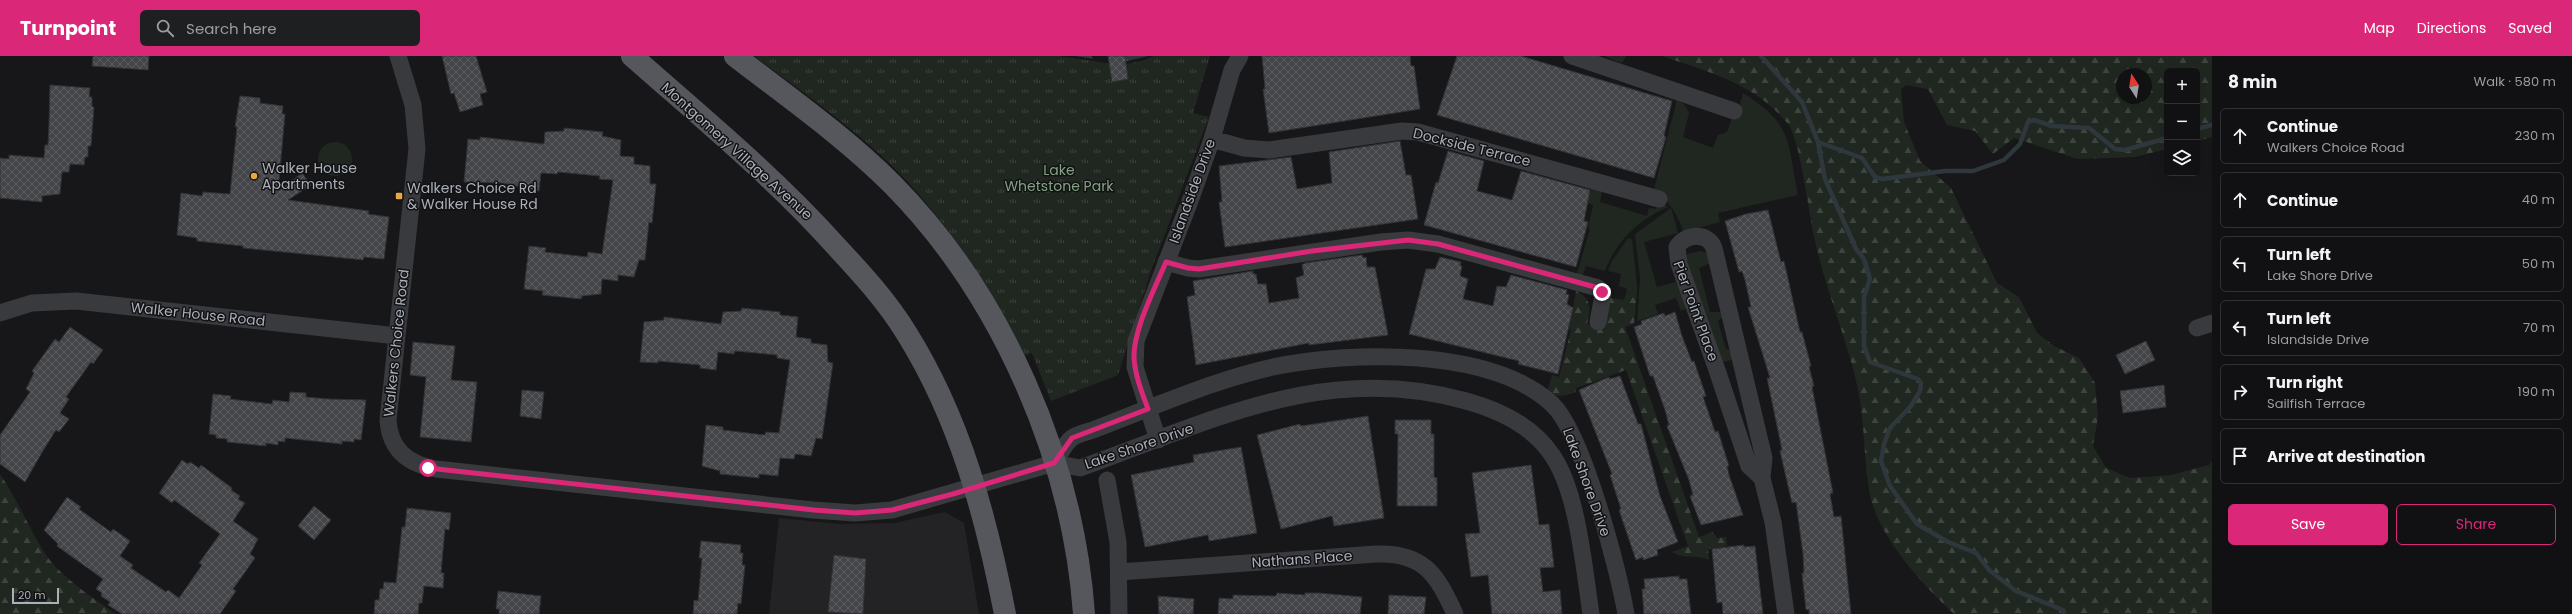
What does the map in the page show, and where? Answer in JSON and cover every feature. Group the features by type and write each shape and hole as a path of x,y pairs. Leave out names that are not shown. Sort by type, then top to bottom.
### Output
{"main road":[{"name":"Montgomery Village Avenue","path":"632,56 777,184 813,220 884,300 907,334 943,401 975,487 1005,614"},
{"path":"735,56 853,149 892,184 934,233 989,313 1013,356 1034,401 1054,463 1073,535 1084,614"}],"street":[{"name":"Walkers Choice Road","path":"398,56 413,105 417,141 388,428 393,442 402,456 421,466 841,513 892,510 1054,463"},
{"name":"Islandside Drive","path":"1158,440 1138,379 1134,357 1136,341 1212,139 1232,70 1240,56"},
{"path":"1572,56 1734,111"},
{"name":"Dockside Terrace","path":"1212,139 1244,148 1269,150 1402,131 1418,132 1659,199"},
{"name":"Pier Point Place","path":"1762,478 1748,466 1717,370 1678,264 1677,248 1685,239 1708,238 1714,248 1764,458 1762,478 1773,522 1786,614"},
{"path":"1166,262 1188,268 1199,269 1381,242 1408,240 1431,243 1598,288 1603,295 1598,322"},
{"name":"Walker House Road","path":"0,313 32,304 76,301 397,336"},
{"name":"Lake Shore Drive","path":"1591,614 1573,508 1561,470 1552,455 1530,431 1513,419 1494,410 1454,398 1402,389 1330,389 1270,400 1080,468 1054,463 1072,438 1148,409 1248,374 1297,363 1338,358 1392,357 1442,360 1496,373 1542,396 1553,404 1566,425 1584,464 1608,539 1626,614"},
{"path":"1107,480 1115,518 1119,572 1119,614"},
{"name":"Nathans Place","path":"1119,572 1376,554 1400,555 1414,559 1434,574 1455,614"}],"shaded area":[{"path":"945,512 964,523 979,614 769,614 779,518 840,524 894,523"}],"green space":[{"name":"Lake Whetstone Park","path":"754,56 1058,56 1122,65 1145,60 1153,56 1210,56 1193,113 1209,117 1151,271 1118,375 1051,401 1032,353 1024,356 980,278 964,253 928,205 887,161 855,133 822,106"},
{"path":"1604,56 1626,56 1622,63"},
{"path":"1662,56 2212,56 2212,137 2200,140 2200,68 2164,68 2164,150 2135,157 2078,159 2014,138 1993,154 1975,131 1947,125 1928,89 1906,85 1901,89 1904,122 1920,161 1951,188 1997,283 2019,297 2037,333 2054,346 2079,358 2095,383 2098,417 2093,446 2106,468 2130,478 2171,475 2209,465 2212,461 2212,614 1954,614 1928,588 1902,558 1881,524 1873,507 1867,476 1861,404 1855,376 1818,254 1804,177 1792,132 1788,124 1775,110 1761,99 1731,81"},
{"path":"1743,93 1760,104 1772,115 1786,136 1798,195 1718,213 1720,222 1683,232 1677,215 1661,191 1654,189 1677,100 1685,105 1689,113 1683,137 1713,148 1718,135 1727,132 1732,118 1736,119"},
{"path":"338,142 345,144 350,149 352,159 350,169 345,174 332,176 325,174 320,169 318,156 320,149 325,144"},
{"path":"1592,187 1602,191 1600,202 1647,216 1649,208 1656,209 1659,199 1668,207 1647,218 1630,232 1615,250 1605,271 1586,266 1583,275 1576,276 1590,229 1588,228 1593,205 1587,203"},
{"path":"1671,208 1678,233 1644,242 1657,287 1676,282 1689,308 1681,311 1676,298 1655,305 1658,314 1637,321 1640,278 1635,234"},
{"path":"1628,238 1632,239 1637,291 1626,294 1627,289 1619,286 1621,274 1608,271 1612,261"},
{"path":"1700,251 1708,253 1711,263 1699,268 1710,312 1723,312 1723,316 1718,321 1726,349 1732,351 1733,356 1731,360 1724,362 1719,360 1683,260 1688,254"},
{"path":"1576,291 1585,297 1589,304 1587,324 1599,327 1611,298 1624,300 1626,294 1637,291 1634,324 1625,327 1699,537 1713,532 1717,538 1726,537 1727,546 1708,549 1709,560 1699,557 1682,556 1672,552 1688,546 1626,370 1576,388 1576,392 1568,395 1558,396 1547,392 1552,375 1559,377 1571,330 1569,329"},
{"path":"0,474 50,561 67,578 116,614 0,614"}],"water":[{"path":"1076,56 1148,56 1119,63"}],"pier":[{"path":"1092,56 1108,56 1109,63 1093,61"}],"building":[{"path":"93,56 149,56 148,70 92,66"},
{"path":"442,56 476,56 487,92 480,94 483,105 460,112 454,93 451,94"},
{"path":"1108,56 1125,56 1128,79 1112,82"},
{"path":"1262,56 1410,56 1411,66 1414,66 1420,109 1269,133 1263,89 1265,89"},
{"path":"1457,56 1521,56 1672,101 1664,136 1666,137 1654,178 1437,115"},
{"path":"50,85 90,88 89,97 92,97 92,107 94,107 91,146 88,146 88,157 85,157 84,165 70,164 69,172 62,172 60,194 42,196 42,202 0,198 0,158 9,159 9,155 44,158 45,145 48,145"},
{"name":"Walker House Apartments","path":"240,96 260,98 260,103 283,106 282,114 285,114 278,191 302,173 311,185 288,200 369,211 368,214 389,217 384,259 364,257 363,260 243,248 243,246 197,241 197,238 177,235 181,193 202,196 203,192 230,194 237,127 235,127"},
{"path":"564,128 603,132 602,136 621,140 620,156 634,157 634,164 650,166 650,184 656,184 652,223 649,222 645,260 639,260 634,277 618,275 618,281 602,279 601,294 582,296 581,299 542,295 543,291 524,289 529,246 546,248 545,252 587,257 588,252 602,254 613,180 599,179 600,176 558,172 557,174 541,173 539,191 502,183 464,182 468,139 480,140 480,137 544,144 545,132 564,131"},
{"path":"1400,141 1406,175 1411,175 1418,219 1225,247 1219,202 1222,202 1219,166 1291,157 1297,189 1332,183 1329,152"},
{"path":"1448,151 1484,161 1477,191 1512,200 1521,171 1590,190 1584,221 1588,222 1576,267 1424,225 1436,182 1438,183"},
{"path":"1768,210 1781,262 1784,261 1800,332 1802,332 1811,366 1809,367 1814,386 1812,387 1833,493 1830,494 1834,517 1841,516 1851,614 1809,614 1809,609 1806,610 1802,573 1804,573 1803,554 1796,502 1792,503 1780,451 1782,450 1767,378 1770,378 1748,307 1751,307 1745,280 1742,271 1739,272 1725,221 1746,214"},
{"path":"1362,255 1363,258 1366,257 1367,267 1375,267 1388,335 1309,345 1309,343 1196,365 1187,297 1195,295 1193,281 1253,271 1253,274 1256,274 1258,284 1266,284 1269,303 1299,298 1296,278 1304,275 1302,265 1305,263"},
{"path":"1440,257 1461,262 1460,266 1462,266 1460,276 1468,279 1463,299 1493,306 1497,286 1506,287 1511,275 1567,290 1566,294 1569,295 1567,304 1573,308 1558,374 1518,364 1519,361 1409,334 1426,269 1435,269"},
{"path":"742,308 780,312 780,315 798,317 796,337 811,339 811,343 827,345 828,362 833,363 822,439 816,438 811,456 795,454 794,459 780,458 778,476 759,474 759,478 720,474 720,471 702,466 706,425 723,427 723,430 765,435 766,432 779,433 790,360 777,358 777,355 735,351 734,354 718,352 716,370 700,368 700,365 658,361 658,363 640,362 644,322 664,320 664,317 721,324 723,312 741,311"},
{"path":"1675,312 1682,336 1692,362 1694,361 1706,396 1703,397 1715,432 1718,431 1729,466 1727,466 1729,475 1743,515 1701,525 1690,496 1693,495 1689,480 1667,426 1669,425 1665,410 1653,376 1650,376 1634,327 1642,324 1641,321 1664,313 1665,316"},
{"path":"70,327 103,350 93,364 91,362 66,397 69,399 60,413 69,419 59,432 56,430 25,482 0,464 0,435 30,392 26,389 34,373 32,371 55,339 59,342"},
{"path":"2146,341 2155,360 2125,374 2116,355"},
{"path":"413,342 455,346 451,380 477,382 471,442 420,437 426,377 410,375"},
{"path":"1620,376 1638,424 1641,424 1660,496 1678,542 1657,550 1658,555 1643,560 1643,557 1636,560 1619,510 1621,509 1610,475 1612,474 1579,390 1609,377 1610,379"},
{"path":"2164,385 2166,407 2123,413 2120,391"},
{"path":"522,390 544,392 541,419 520,416"},
{"path":"290,392 306,393 306,397 366,400 361,440 354,439 354,442 342,441 342,444 285,438 285,442 278,441 278,445 266,443 266,446 227,442 227,439 216,438 216,435 209,434 213,394 231,396 230,399 272,404 273,400 289,402"},
{"path":"1368,416 1384,518 1334,526 1332,516 1281,529 1257,435 1300,424 1301,426"},
{"path":"1395,420 1431,420 1431,434 1434,434 1434,477 1437,478 1437,506 1397,506 1398,434 1395,434"},
{"path":"1241,447 1257,533 1209,541 1208,535 1145,547 1131,475 1194,462 1193,455"},
{"path":"182,460 188,464 190,462 199,468 201,465 232,488 231,490 240,496 238,499 245,503 233,521 258,539 250,554 255,558 233,589 236,591 220,614 122,614 108,605 110,602 101,596 102,593 96,589 103,579 57,546 58,544 44,530 67,497 81,507 79,509 111,532 113,529 130,541 120,556 133,565 131,568 166,592 168,590 179,598 202,565 199,563 220,534 174,500 172,503 159,493"},
{"path":"1531,465 1539,525 1549,524 1554,567 1540,568 1543,592 1560,590 1562,614 1492,614 1488,575 1471,577 1465,534 1480,533 1472,473"},
{"path":"314,506 331,520 314,540 298,526"},
{"path":"407,508 451,513 449,530 445,529 441,573 444,573 443,588 424,586 422,603 419,603 418,614 374,614 375,600 379,600 380,589 383,589 384,582 396,583 402,527 405,527"},
{"path":"701,541 741,545 740,553 743,553 742,565 745,565 741,604 738,603 737,614 693,614 694,600 698,601 702,558 699,558"},
{"path":"1744,545 1744,547 1755,546 1763,614 1723,614 1722,602 1717,603 1712,549"},
{"path":"834,555 866,559 863,614 828,612"},
{"path":"1679,576 1679,579 1687,579 1691,614 1644,614 1642,589 1645,589 1644,579"},
{"path":"498,591 541,596 539,614 499,614 499,609 496,609"},
{"path":"1277,593 1305,595 1305,593 1319,593 1362,597 1360,614 1218,614 1219,598 1233,599 1233,595 1276,596"},
{"path":"1389,595 1426,597 1424,614 1388,614"},
{"path":"1158,596 1194,599 1193,614 1159,614"}],"waterway":[{"path":"1761,56 1802,102 1818,142 1825,179 1856,249 1864,259 1870,279 1864,297 1864,346 1870,362 1918,379 1921,383 1920,391 1911,406 1890,428 1884,444 1881,461 1890,486 1917,524 1948,542 1976,553 1989,570 2016,591 2063,610 2064,614"},
{"path":"1818,142 1862,158 1875,177 1882,179 1945,171 1973,171 2004,160 2020,144 2028,122 2034,120 2052,126 2089,128 2115,149 2125,150 2164,139"},
{"path":"2200,128 2212,125"}],"place":[{"name":"Walker House Apartments","path":"254,176"},
{"name":"Walkers Choice Rd & Walker House Rd","path":"399,196"}],"route":[{"path":"428,468 841,513 892,510 913,506 1054,463 1072,438 1148,409 1138,379 1134,357 1136,341 1166,262 1188,268 1199,269 1240,261 1312,251 1408,240 1438,244 1595,287 1602,292"}]}
